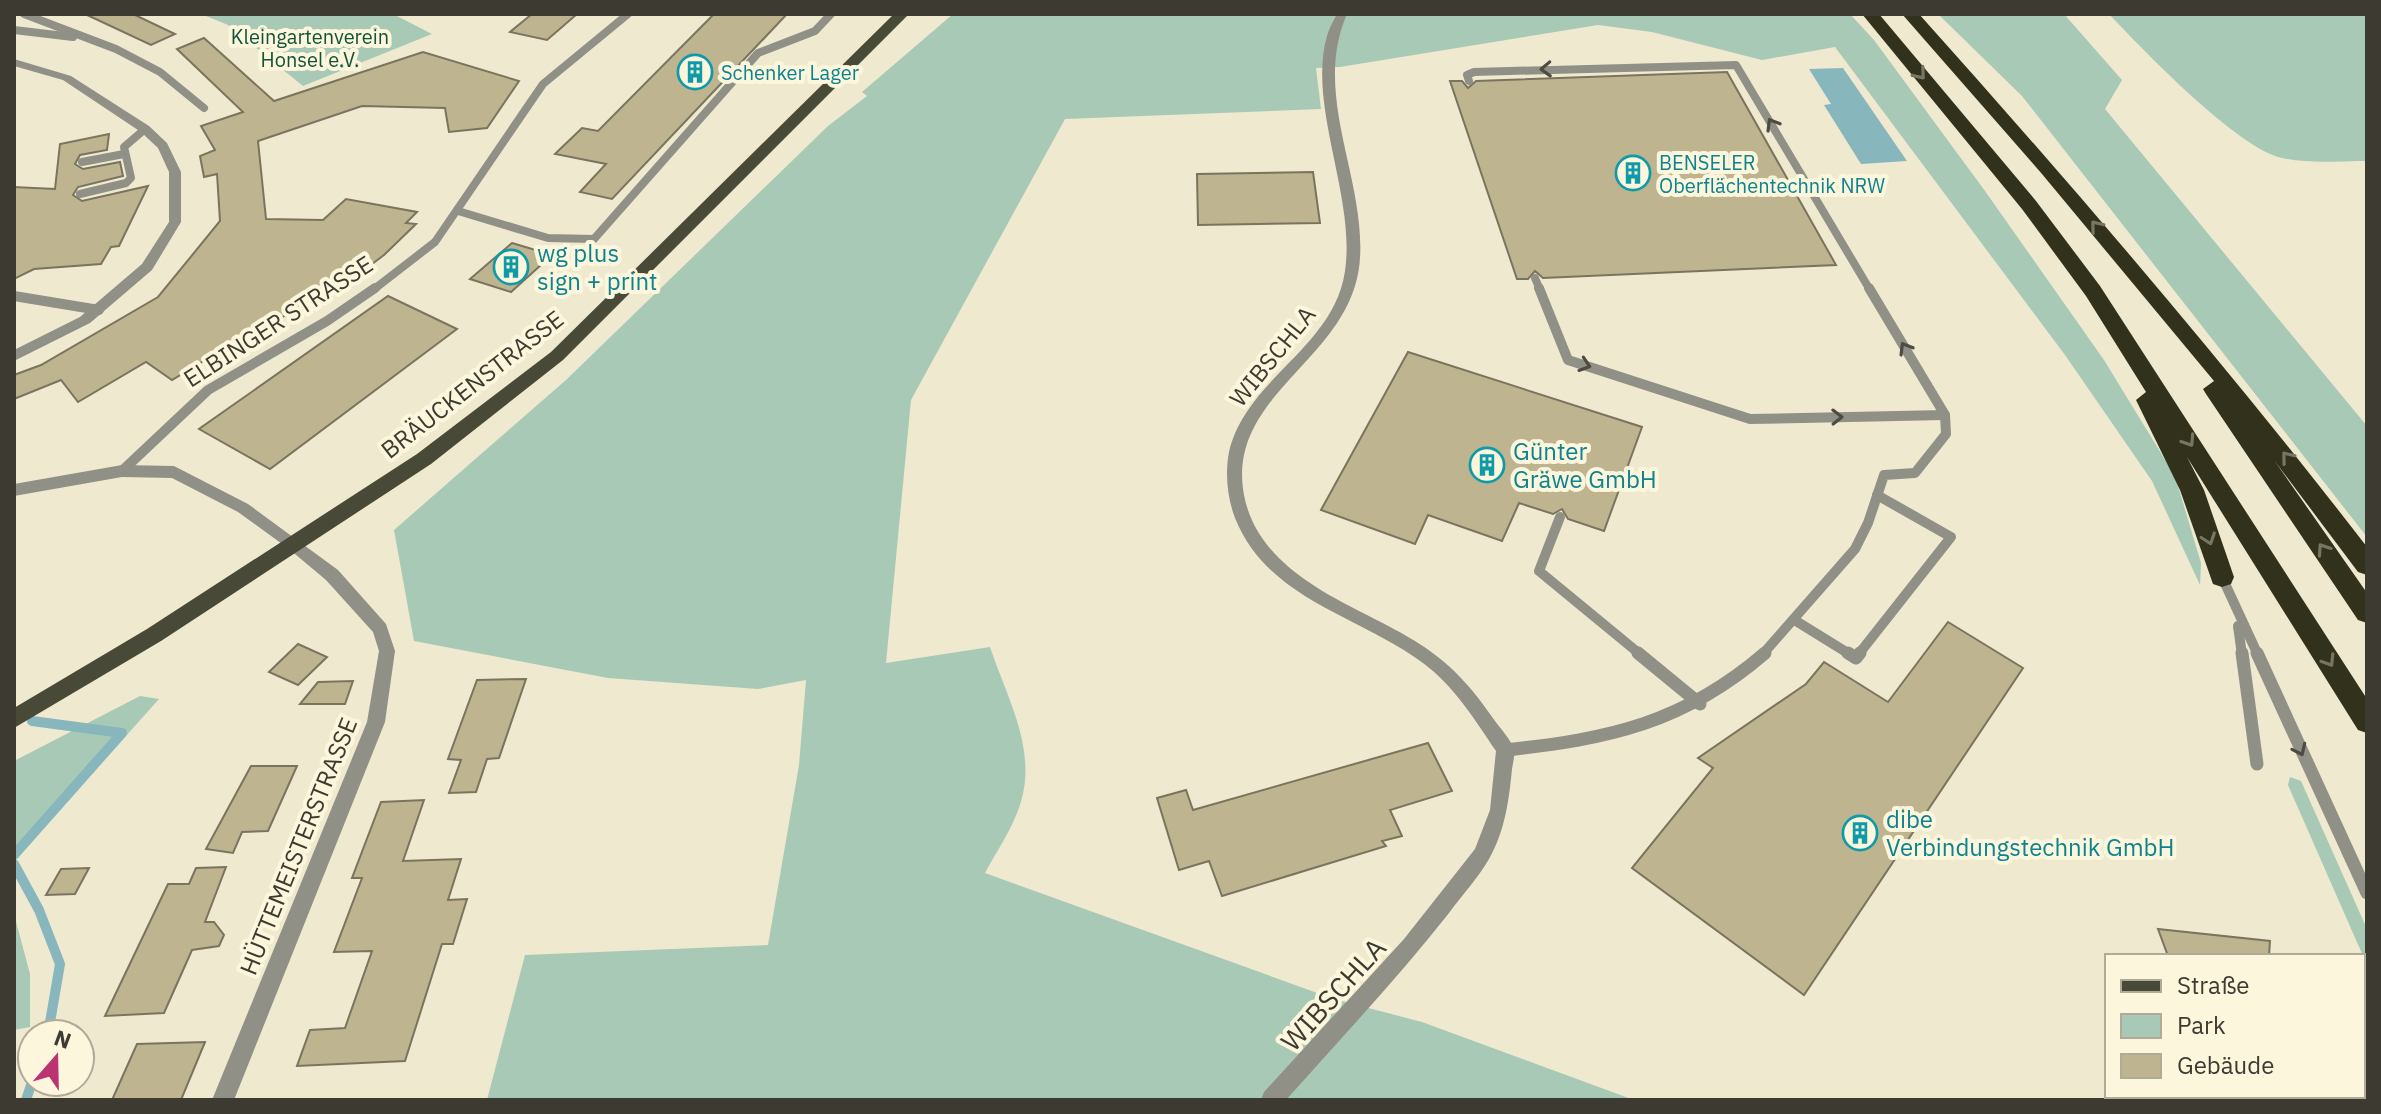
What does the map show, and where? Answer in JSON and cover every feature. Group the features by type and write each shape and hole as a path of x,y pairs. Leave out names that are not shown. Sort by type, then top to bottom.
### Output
{"highway":[{"path":"1870,14 2029,205 2093,291 2367,722"},
{"path":"1910,14 2049,170 2263,428 2367,565"},
{"path":"2144,288 2367,613"},
{"path":"2093,291 2192,490 2222,577"}],"main road":[{"name":"BRÄUCKENSTRASSE","path":"14,719 295,545 424,459 557,356 902,14"}],"street":[{"name":"WIBSCHLA","path":"1272,1100 1411,946 1482,854 1499,810 1505,750 1451,676 1429,658 1395,636 1343,614 1294,584 1273,565 1246,527 1236,498 1234,464 1249,419 1262,400 1308,356 1329,328 1342,307 1350,277 1353,232 1329,68 1331,38 1342,14"},
{"path":"14,62 67,78 145,129 163,146 175,172 175,222 147,267 99,310 46,342 14,356"},
{"path":"14,490 122,471 174,472 243,508 295,545"},
{"name":"HÜTTEMEISTERSTRASSE","path":"223,1100 376,722 386,672 387,651 380,629 332,575 295,545"}],"lane":[{"path":"24,14 160,72 204,108"},
{"name":"ELBINGER STRASSE","path":"122,471 208,390 327,321 398,273 435,242 543,84 628,14"},
{"path":"458,211 548,238 594,239 758,53 815,31 831,14"},
{"path":"14,30 86,38"},
{"path":"1469,81 1467,75 1474,72 1736,65 1945,415 1946,434 1915,473 1884,475 1869,523 1856,548 1766,655 1726,688 1700,704 1649,725 1605,737 1505,750"},
{"path":"80,194 126,183 131,178 130,162 124,154 124,147 145,129"},
{"path":"82,162 124,154"},
{"path":"1535,278 1568,360 1750,419 1945,415"},
{"path":"14,296 99,310"},
{"path":"1796,621 1856,658 1951,537 1877,495"},
{"path":"1560,517 1539,571 1700,704"},
{"path":"2222,577 2367,893"},
{"path":"2236,613 2257,764"}],"green space":[{"name":"Kleingartenverein Honsel e.V.","path":"201,14 393,14 432,34 303,86 228,25"},
{"path":"953,14 1850,14 1874,40 1985,191 2104,360 2175,476 2201,563 2200,585 2152,481 2065,355 1835,47 1762,60 1652,32 1598,25 1340,67 1316,68 1321,109 1065,119 911,400 886,663 990,647 1019,728 1025,770 1017,813 985,873 1334,999 1422,1022 1634,1100 487,1100 525,955 768,945 799,765 806,680 758,689 608,678 414,641 394,530 566,380 828,126 867,96 862,92"},
{"path":"1938,14 2064,14 2122,80 2105,109 2367,426 2367,537 2022,96"},
{"path":"2109,14 2367,14 2367,161 2303,161 2282,158 2263,150 2191,95"},
{"path":"140,696 159,699 14,861 14,761"},
{"path":"2290,777 2301,781 2367,929 2367,965 2365,954 2362,954 2288,785"},
{"path":"14,914 30,974 30,1018 16,1018 14,1030"}],"water":[{"path":"1843,68 1907,161 1861,164 1824,105 1831,104 1809,69"}],"building":[{"path":"85,14 133,14 175,34 151,45"},
{"path":"532,14 577,14 547,40 510,32"},
{"name":"Schenker Lager","path":"714,14 787,14 612,199 580,192 606,164 555,154 582,128 598,131"},
{"path":"204,38 274,101 423,52 519,81 487,128 449,132 445,108 362,106 258,141 266,219 323,220 346,199 417,212 406,223 416,224 384,255 336,291 327,287 278,320 275,318 172,380 146,362 78,402 61,380 14,399 14,375 41,365 158,297 220,221 217,174 204,177 200,156 215,150 201,126 243,112 177,49"},
{"name":"BENSELER Oberflächentechnik NRW","path":"1727,72 1836,265 1543,278 1535,271 1528,279 1517,279 1450,81 1462,81 1468,88 1476,81"},
{"path":"109,134 107,150 80,155 75,164 83,169 120,162 123,176 78,187 73,195 82,201 148,186 119,246 111,247 101,264 34,269 14,279 14,187 55,189 60,144"},
{"path":"1313,172 1320,223 1198,225 1197,174"},
{"name":"wg plus sign + print","path":"512,243 552,255 511,292 470,279"},
{"path":"388,296 457,329 270,469 199,429"},
{"name":"Günter Gräwe GmbH","path":"1408,352 1642,427 1604,531 1568,519 1562,509 1553,514 1519,503 1502,541 1428,515 1415,544 1321,510"},
{"path":"1948,622 2023,668 1804,995 1632,868 1713,768 1698,758 1806,684 1824,662 1888,702"},
{"path":"298,644 327,657 298,685 269,672"},
{"path":"526,679 499,758 487,759 476,792 449,793 461,760 448,759 477,680"},
{"path":"353,681 345,704 300,704 318,682"},
{"path":"1428,743 1452,791 1390,810 1402,836 1382,841 1386,846 1222,896 1209,861 1179,870 1157,798 1186,790 1193,810"},
{"path":"251,766 297,766 268,831 242,832 233,853 206,849"},
{"path":"424,800 403,861 461,859 448,900 467,899 453,944 442,944 405,1061 297,1066 310,1030 345,1028 372,951 334,952 362,878 352,878 381,802"},
{"path":"226,867 205,922 214,922 224,935 219,946 192,950 164,1013 105,1016 168,884 189,884 196,868"},
{"path":"89,868 75,894 46,895 61,869"},
{"path":"2158,929 2270,941 2269,954 2167,954"},
{"path":"205,1042 181,1100 112,1100 137,1044"}],"waterway":[{"path":"14,855 122,733 32,721"},
{"path":"14,864 39,910 60,964 51,1018"}],"place":[{"name":"Schenker Lager","path":"695,72"},
{"name":"BENSELER Oberflächentechnik NRW","path":"1633,173"},
{"name":"wg plus sign + print","path":"511,267"},
{"name":"Günter Gräwe GmbH","path":"1487,465"},
{"name":"dibe Verbindungstechnik GmbH","path":"1860,833"}]}
